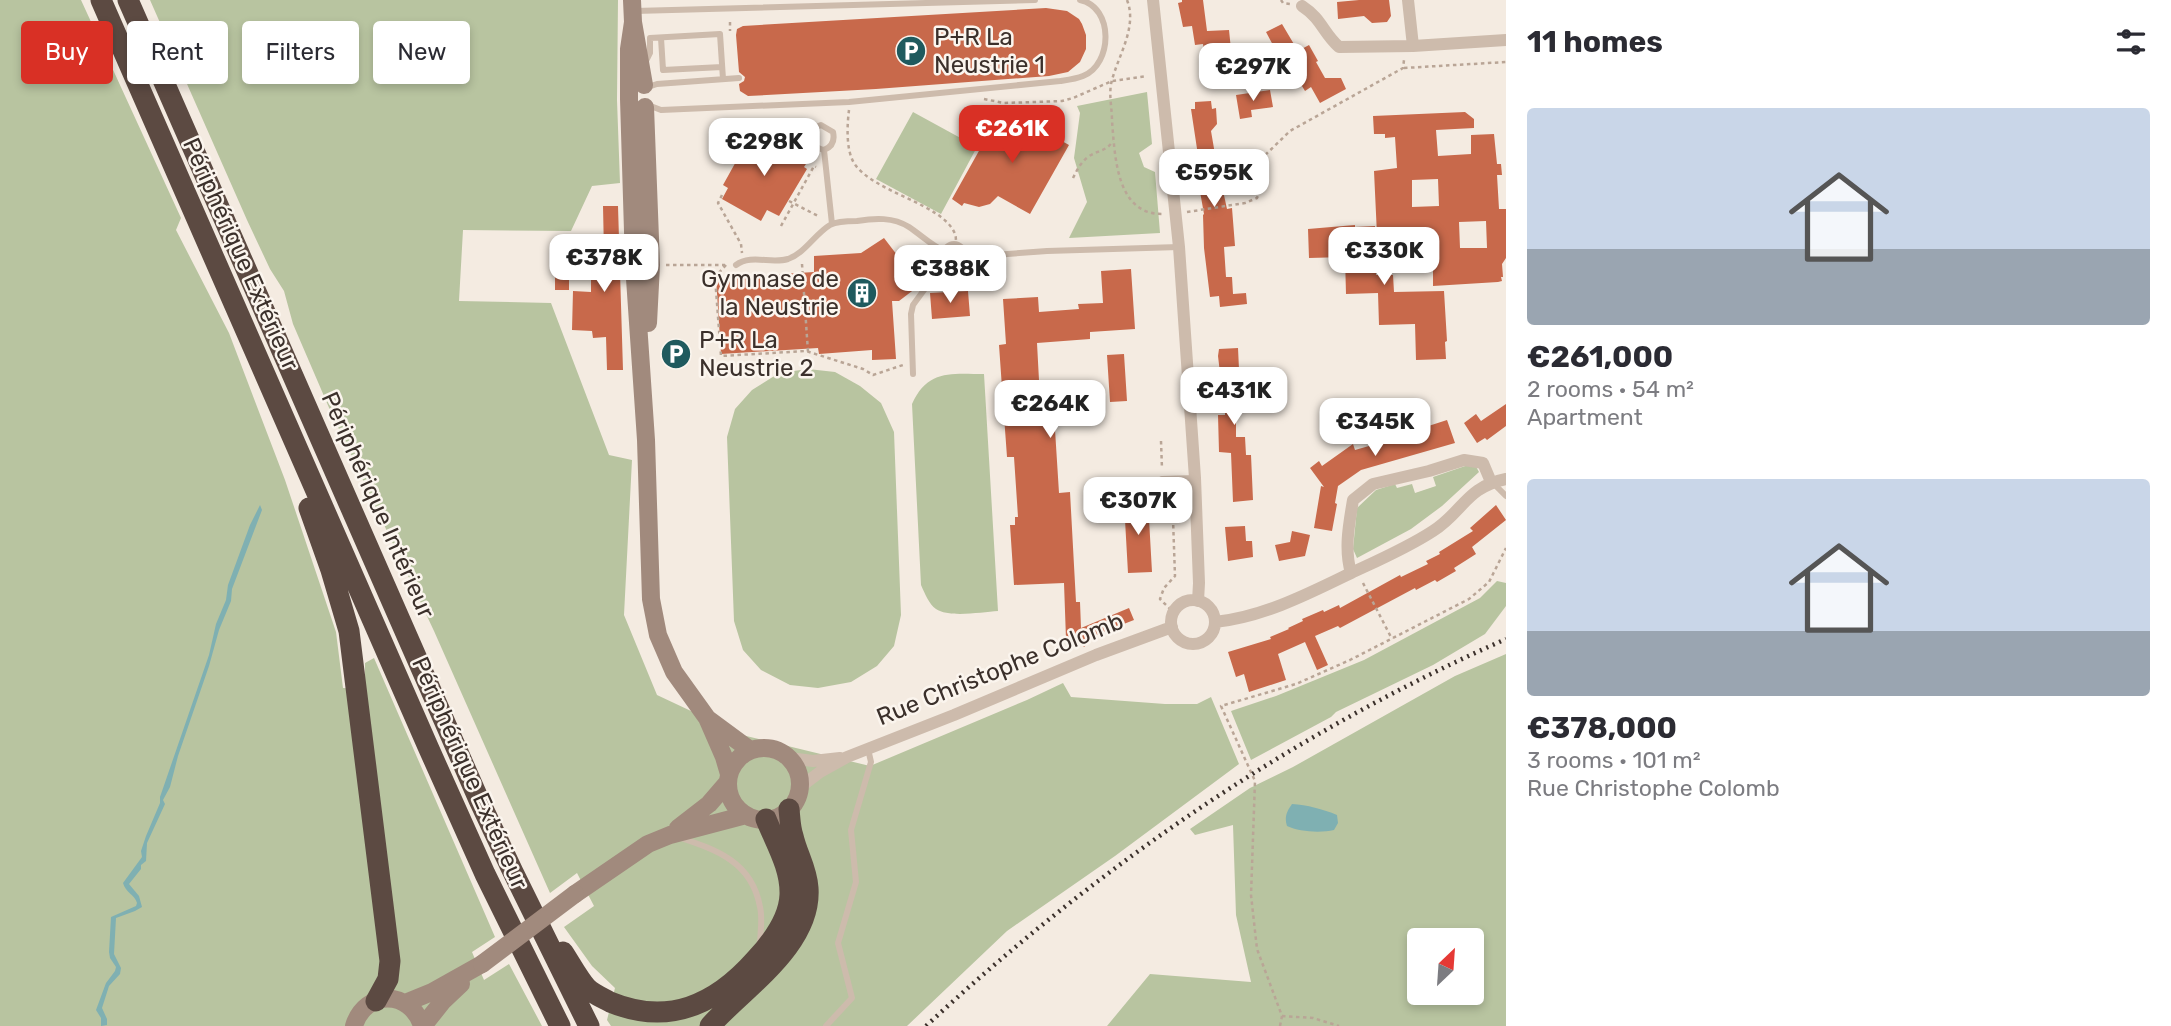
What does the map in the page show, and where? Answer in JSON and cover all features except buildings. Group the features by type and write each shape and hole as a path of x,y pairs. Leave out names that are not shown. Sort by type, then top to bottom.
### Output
{"highway":[{"name":"Périphérique Extérieur","path":"101,0 485,874 560,1026"},
{"name":"Périphérique Intérieur","path":"128,0 453,741 513,872 589,1026"},
{"path":"314,487 309,505 349,631 384,906 390,972 386,986 376,1001"},
{"path":"710,1026 761,976 792,942 800,929 808,890 805,867 793,836 789,809"},
{"path":"513,872 533,888 563,952 588,989 624,1010 643,1016 664,1018 698,1008 738,979 769,944 785,917 790,898 789,873 756,817"}],"street":[{"path":"1153,0 1179,247 1195,478 1198,601"},
{"path":"1408,0 1409,46"},
{"path":"1302,6 1315,15 1339,47 1506,40"},
{"path":"633,11 629,49 641,92 634,264 644,403 650,579 655,619 658,635 674,672 707,718 724,757 731,798 737,808 756,817"},
{"path":"633,11 641,92 651,265 644,403"},
{"path":"1354,572 1347,550 1353,500 1373,484 1464,460 1483,463 1492,482"},
{"path":"1492,482 1506,468"},
{"path":"1214,622 1261,613 1354,572 1435,530 1481,487 1506,479"},
{"path":"1198,601 1211,610 1214,622 1209,637 1195,644 1179,639 1172,627 1174,613 1183,603 1198,601"},
{"name":"Rue Christophe Colomb","path":"799,789 820,772 847,757 1096,655 1172,627"},
{"path":"707,718 750,750"},
{"path":"354,1026 362,1010 376,1001 389,999 405,1003 417,1013 423,1026 443,1001 482,964 575,894 648,844 670,835 756,817 778,816 789,809 799,789 797,772 789,758 781,752 769,748 750,750 737,760 709,804 670,835"},
{"name":"Rue Christophe Colomb","path":"789,758 813,761 847,757"},
{"path":"405,1003 432,992 482,964"}],"lane":[{"path":"633,11 1035,0"},
{"path":"641,92 661,110 849,102 1060,81 1084,76 1096,65 1106,40 1099,11 1087,1 1080,0"},
{"path":"641,92 650,53 650,38 720,34 723,79"},
{"path":"661,38 663,70 722,67"},
{"path":"641,92 657,84 739,78"},
{"path":"824,150 832,224"},
{"path":"736,265 743,260 787,259 801,251 832,224 887,219 909,227 932,246 944,251"},
{"path":"956,244 964,254 959,263 952,264 946,260 944,251 947,246 956,244"},
{"path":"964,254 980,256 1179,247"},
{"path":"913,374 913,304 946,260"},
{"path":"1162,479 1195,478"},
{"path":"1492,482 1506,496"},
{"path":"826,1026 852,998 838,943 856,882 851,830 870,762 868,749"},
{"path":"670,835 708,847 729,859 748,876 757,893 761,910 760,955"}],"path":[{"path":"1127,0 1130,16 1125,46 1112,81 1110,96 1113,140 1120,181 1132,202 1149,214 1176,214 1245,203 1257,198 1261,189 1257,170 1259,161 1290,131 1403,68 1506,62"},
{"path":"1403,68 1409,46"},
{"path":"849,102 849,144 853,162 875,181 943,219 956,234 956,244"},
{"path":"1073,177 1088,157 1108,148 1113,140"},
{"path":"781,226 814,166 826,173"},
{"path":"722,195 718,204 741,244 743,260"},
{"path":"792,202 832,224"},
{"path":"801,251 808,352"},
{"path":"651,265 736,265"},
{"path":"726,265 715,277 720,355 808,352 863,369 873,375 912,362"},
{"path":"1161,441 1162,479"},
{"path":"1172,479 1175,576 1164,588 1160,599 1174,613"},
{"path":"1280,1026 1282,1016 1257,949 1255,935 1251,895 1255,780 1221,706 1296,684 1469,599 1489,582 1506,548"},
{"path":"1354,572 1392,639"},
{"path":"1282,1016 1313,1018 1339,1026"}],"green space":[{"path":"0,0 81,0 91,21 21,21 21,84 113,84 113,70 181,218 176,230 229,333 285,480 336,632 343,688 365,689 365,663 374,658 495,937 472,952 484,980 509,964 542,1026 0,1026"},
{"path":"150,0 618,0 620,183 592,186 571,231 463,230 459,301 551,303 609,455 632,460 624,615 657,695 742,735 870,766 1063,683 1071,697 1197,704 1211,697 1239,764 1115,856 1007,931 907,1026 611,1026 607,1020 615,988 592,966 564,927 594,906 577,873 550,893 434,631 330,410 293,324 284,291 270,269 247,220 187,84 228,84 228,21 159,21"},
{"path":"1147,92 1152,144 1139,153 1144,167 1155,172 1160,233 1069,238 1087,202 1074,158 1080,113 1077,106"},
{"path":"913,112 977,147 941,214 876,179"},
{"path":"808,369 835,372 860,386 881,403 894,432 901,615 894,646 877,666 851,682 818,688 790,685 761,670 743,650 734,621 727,437 735,409 752,390 779,373"},
{"path":"951,374 984,374 998,611 966,614 942,612 927,598 921,585 912,404 918,393 933,379"},
{"path":"1474,463 1479,472 1442,506 1411,529 1357,558 1353,549 1357,508 1376,490 1395,484 1397,488 1412,484 1415,493 1436,486 1433,477"},
{"path":"1497,581 1506,583 1506,606 1485,634 1433,665 1336,712 1251,760 1231,711 1276,696 1364,660 1480,598"},
{"path":"1506,654 1506,1026 1107,1026 1150,974 1251,982 1236,915 1233,825 1195,835 1190,829 1250,788 1293,767 1455,676"}],"water":[{"path":"260,505 262,510 232,589 231,601 219,630 170,787 163,800 165,804 147,843 146,861 129,884 139,896 142,907 116,918 114,954 121,968 120,974 109,986 102,1008 107,1025 101,1026 101,1018 96,1010 106,983 116,967 109,952 111,917 136,906 136,900 123,883 142,857 141,851 160,803 209,655 228,585"},
{"path":"1292,804 1337,815 1338,823 1334,830 1323,831 1304,831 1287,826 1287,814"}],"railway":[{"path":"926,1026 1059,912 1128,858 1200,808 1349,717 1506,639"}],"place":[{"name":"P+R La Neustrie 1","path":"911,51"},
{"name":"Gymnase de la Neustrie","path":"862,293"},
{"name":"P+R La Neustrie 2","path":"676,354"}]}
